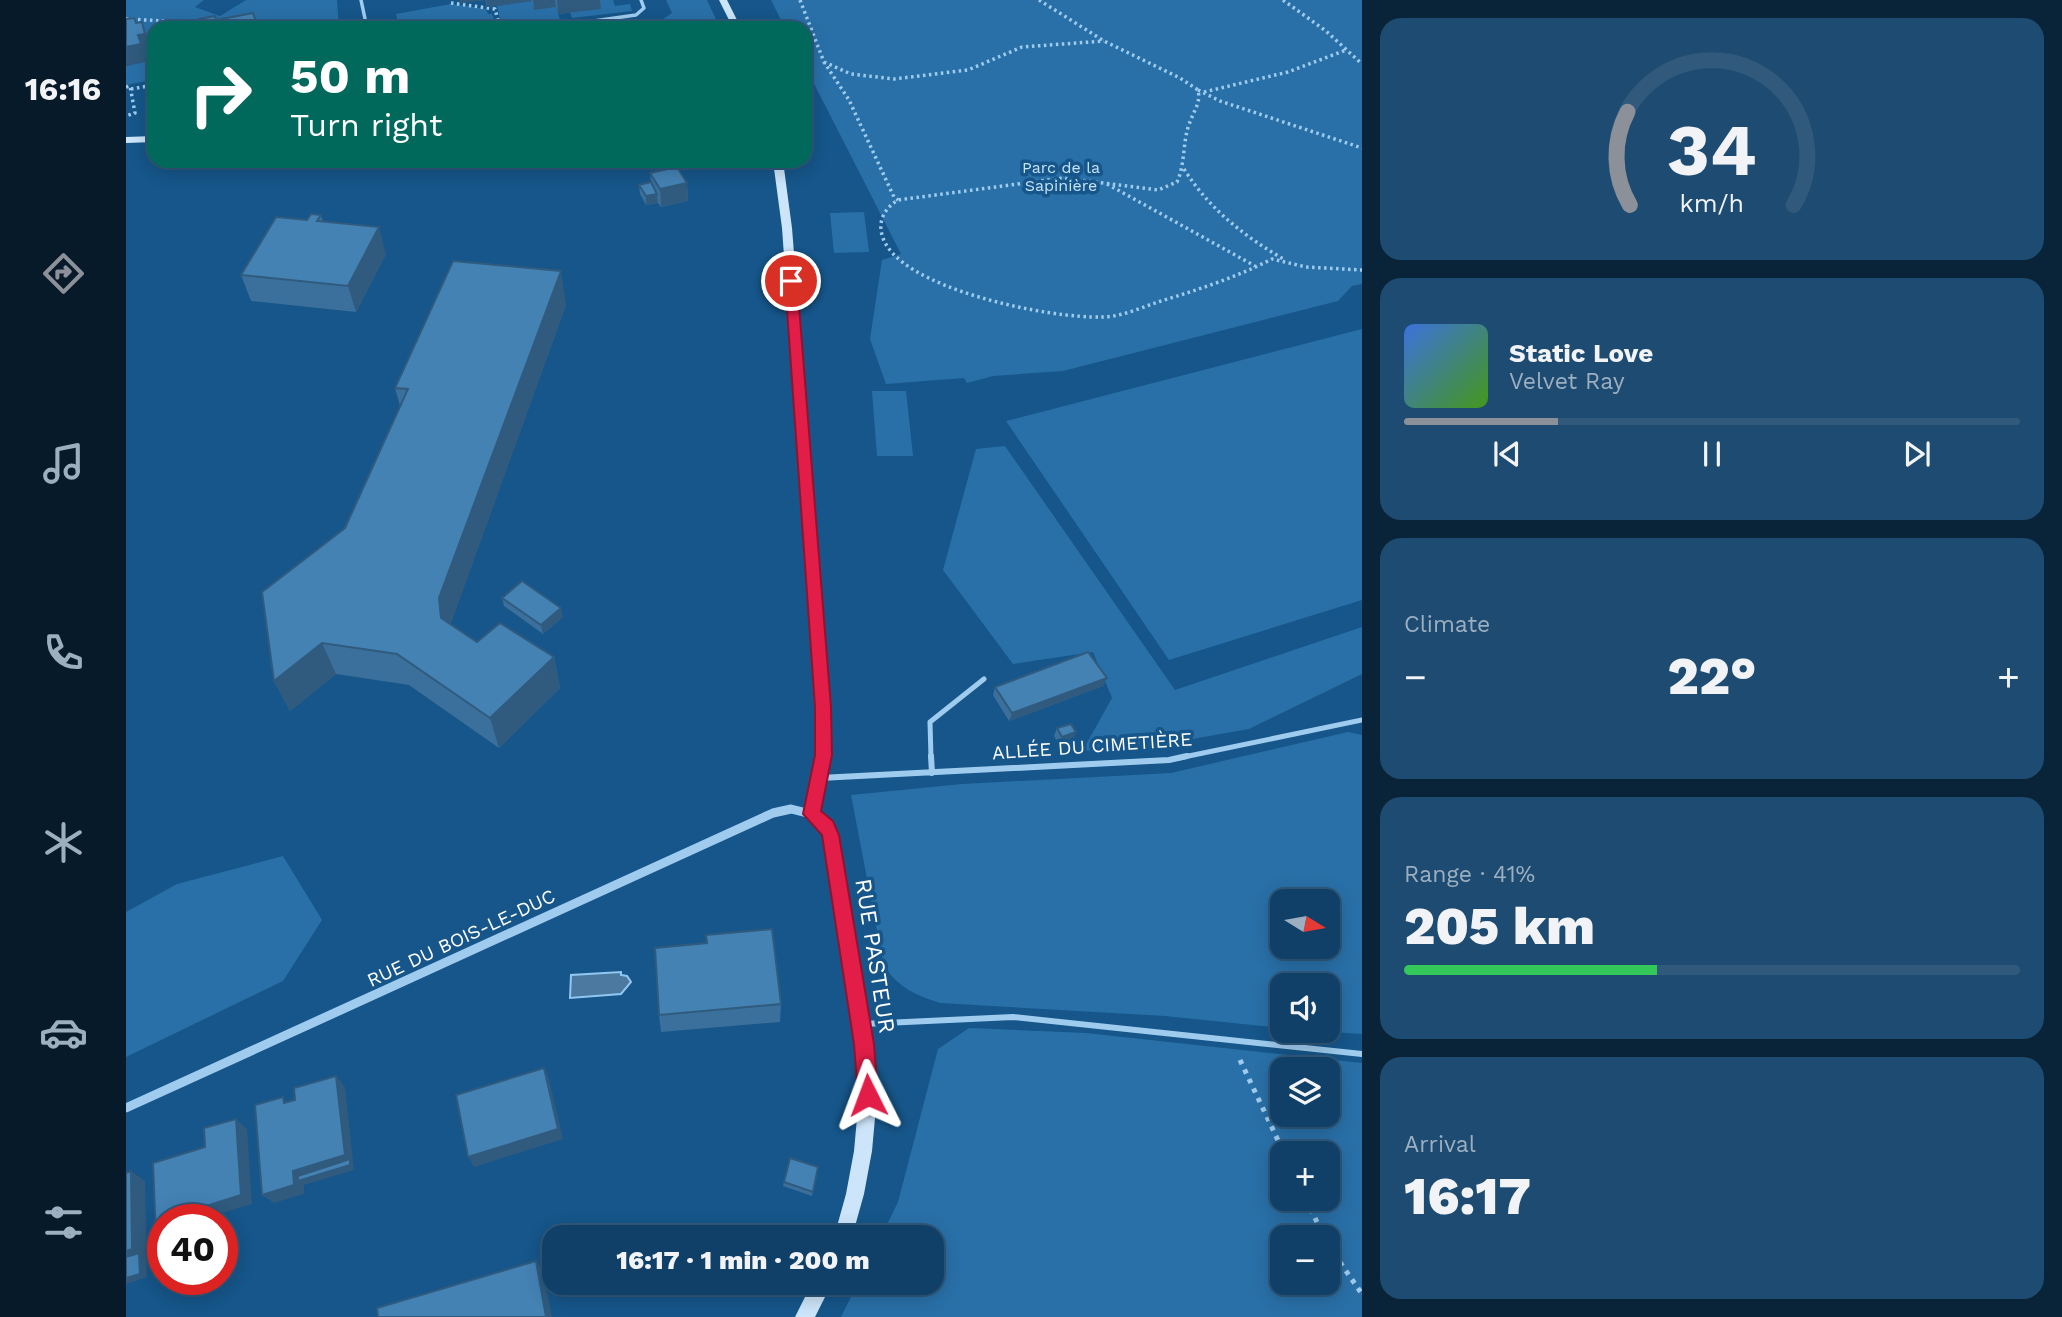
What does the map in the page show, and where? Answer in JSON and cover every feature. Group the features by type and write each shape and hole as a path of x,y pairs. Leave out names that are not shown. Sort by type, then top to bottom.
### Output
{"street":[{"path":"723,0 734,21"},
{"path":"126,140 147,139"},
{"path":"779,168 787,228 823,707 824,755 811,814"},
{"name":"RUE DU BOIS-LE-DUC","path":"126,1108 773,813 791,809 811,814"},
{"name":"RUE PASTEUR","path":"811,814 826,826 831,835 861,1024 868,1095 860,1176 846,1225"},
{"path":"805,1317 816,1295"}],"lane":[{"path":"361,0 366,21"},
{"path":"594,21 636,15 644,8 641,0"},
{"path":"932,773 930,722 984,679"},
{"name":"ALLÉE DU CIMETIÈRE","path":"820,778 1169,760 1362,720"},
{"path":"861,1024 1013,1017 1362,1054"}],"path":[{"path":"800,0 808,21"},
{"path":"1039,0 1104,41 1220,101 1362,148"},
{"path":"1283,0 1326,31 1362,64"},
{"path":"451,3 494,8 498,21"},
{"path":"126,19 180,21"},
{"path":"812,31 824,62 849,100 894,197 898,200"},
{"path":"824,62 851,74 894,79 968,69 1021,47 1104,41"},
{"path":"1203,93 1288,72 1346,50"},
{"path":"126,116 135,113 128,88 147,86"},
{"path":"1198,90 1200,101 1188,128 1184,169 1177,182 1158,190 1063,178 898,200 884,211 880,224 886,244 898,261 968,295 1001,304 1109,318 1237,277 1272,259 1306,267 1362,270"},
{"path":"1210,101 1220,101"},
{"path":"1184,169 1197,192 1217,215 1255,243 1288,262"},
{"path":"1103,182 1256,267"},
{"path":"1231,1040 1278,1141"},
{"path":"1340,1262 1362,1294"}],"green space":[{"path":"126,0 204,0 195,7 220,16 246,0 337,0 338,21 147,21 147,42 126,28"},
{"path":"598,0 613,0 615,6 630,4 632,11 572,18 570,12"},
{"path":"666,0 707,0 717,21 660,21 672,13"},
{"name":"Parc de la Sapinière","path":"771,0 1362,0 1362,284 1352,286 1338,301 1063,371 993,376 967,383 964,378 886,384 870,339 882,260 901,254 812,80 812,21 782,21"},
{"path":"532,1 556,7 560,20 505,21 500,19 497,6"},
{"path":"451,4 486,9 494,21 398,21 396,14"},
{"path":"147,61 147,81 126,85 126,66"},
{"path":"864,212 869,252 834,253 830,213"},
{"path":"1362,329 1362,600 1169,660 1006,421"},
{"path":"872,391 906,391 913,456 877,456"},
{"path":"1005,446 1175,690 1362,627 1362,674 1249,729 1113,753 1083,750 1112,698 1093,652 1013,664 943,570 976,449"},
{"path":"1348,732 1362,735 1362,1034 1340,1033 1340,973 1270,973 1270,1027 1165,1016 940,1003 909,990 884,967 851,795 962,784 1171,773"},
{"path":"283,856 322,920 283,981 126,1057 126,912 177,884"},
{"path":"969,1028 1086,1033 1307,1057 1270,1057 1270,1127 1340,1127 1340,1061 1362,1063 1362,1317 841,1317 852,1295 944,1295 944,1225 887,1225 898,1202 938,1049"}],"shaded area":[{"path":"621,972 621,975 627,976 631,982 621,994 570,998 571,975"}],"building":[{"path":"253,13 256,21 199,21 199,19 215,16 216,20"},
{"path":"134,18 136,23 142,22 145,34 138,35 141,44 126,47 126,19"},
{"path":"678,168 687,183 660,189 650,173"},
{"path":"651,182 657,194 646,196 639,185"},
{"path":"311,214 321,215 317,221 379,227 348,286 241,275 276,217 307,220"},
{"path":"453,261 561,271 439,598 441,618 477,642 500,623 554,657 490,718 397,654 322,643 274,681 262,592 345,528 408,389 395,388"},
{"path":"522,581 561,608 541,625 502,598"},
{"path":"1088,652 1107,678 1012,713 995,687"},
{"path":"1071,724 1076,732 1062,737 1057,728"},
{"path":"772,929 781,1004 659,1015 655,948 707,943 706,935"},
{"path":"544,1068 558,1129 468,1157 456,1095"},
{"path":"336,1076 345,1155 293,1171 294,1185 262,1195 255,1105 283,1097 284,1103 295,1100 294,1088"},
{"path":"236,1119 241,1195 212,1204 155,1204 153,1163 205,1147 204,1128"},
{"path":"790,1158 818,1167 813,1192 784,1182"},
{"path":"350,1159 350,1165 298,1181 298,1176"},
{"path":"131,1171 132,1249 126,1251 126,1173"},
{"path":"139,1253 140,1274 126,1278 126,1257"},
{"path":"536,1261 546,1317 378,1317 377,1308"}],"route":[{"path":"791,281 823,707 824,755 811,814 821,820 831,835 867,1063 868,1095"}]}
